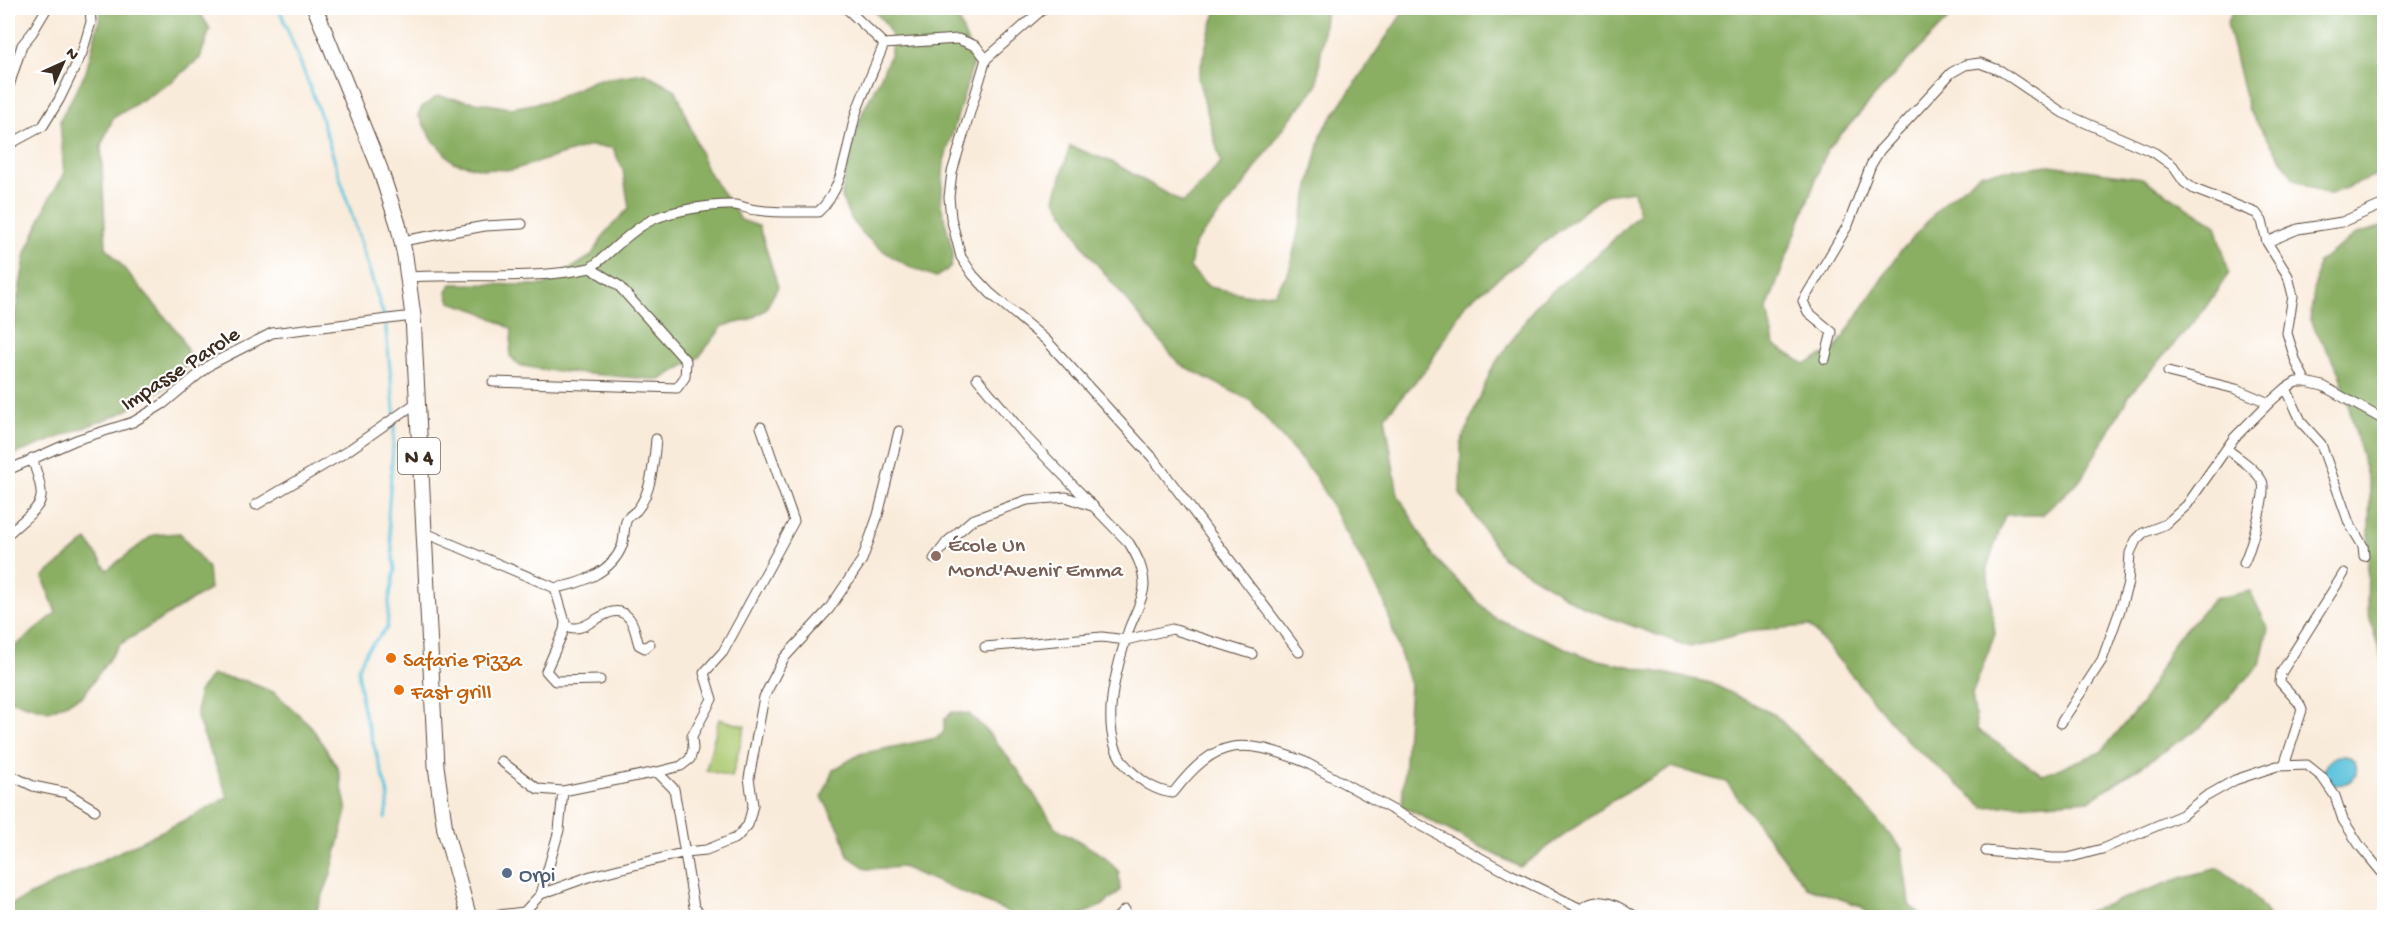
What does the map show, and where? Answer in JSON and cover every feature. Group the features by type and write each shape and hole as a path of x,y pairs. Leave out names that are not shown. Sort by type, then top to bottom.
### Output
{"main road":[{"name":"N 4","path":"315,8 380,169 402,241 413,316 436,766 445,830 471,918"}],"street":[{"path":"8,89 22,45 32,33 46,8"},
{"path":"8,145 43,126 59,100 82,53 91,22 90,8"},
{"path":"846,8 884,44 958,39 976,46 986,59"},
{"path":"1044,8 986,59 952,172 949,198 951,218 961,257 973,275 990,293 1046,340 1153,458 1299,652"},
{"path":"408,277 452,274 559,274 590,268 649,221 699,208 735,205 756,210 818,212 825,206 839,179 857,111 884,44"},
{"path":"1825,359 1832,332 1808,312 1803,302 1845,231 1871,165 1880,150 1951,73 1965,65 1980,63 1994,68 2063,112 2155,153 2173,166 2184,182 2194,189 2256,213 2262,221 2267,242 2288,276 2293,296 2287,333 2296,362 2306,382"},
{"path":"2267,242 2298,229 2342,222 2385,204"},
{"path":"402,241 485,226 522,224"},
{"path":"493,382 677,388 685,377 686,361 618,285 590,268"},
{"name":"Impasse Parole","path":"8,470 76,440 133,422 163,404 210,364 272,333 413,316"},
{"path":"2168,372 2236,389 2269,403"},
{"path":"977,378 1028,439 1129,543 1138,558 1142,569 1142,597 1117,672 1111,711 1113,745 1123,763 1138,777 1158,791 1173,793 1191,769 1222,748 1246,745 1272,750 1305,762 1577,913 1601,902 1616,905 1633,918"},
{"path":"2061,723 2102,660 2128,583 2130,553 2136,540 2143,533 2166,524 2187,505 2234,438 2269,403 2296,382 2306,382 2323,386 2385,420"},
{"path":"2286,388 2302,423 2321,444 2349,523 2362,546 2364,556"},
{"path":"256,505 346,452 416,403"},
{"path":"501,760 538,789 563,791 681,766 690,759 693,749 692,736 712,699 704,673 723,652 794,521 761,427"},
{"path":"471,918 524,912 541,894 591,876 686,852 706,850 736,838 748,825 753,805 748,778 764,697 784,658 829,609 861,560 878,515 899,431"},
{"path":"423,532 555,588 574,585 606,567 618,555 624,543 626,522 643,500 653,470 656,439"},
{"path":"2226,449 2257,475 2264,487 2263,499 2244,563"},
{"path":"8,534 41,503 43,492 32,458"},
{"path":"934,559 947,542 972,520 1027,500 1066,497 1094,507"},
{"path":"2284,766 2302,711 2299,703 2280,682 2281,673 2344,573"},
{"path":"555,588 565,625 546,671 555,681 600,680"},
{"path":"565,625 574,628 581,627 615,611 622,612 630,619 639,645 645,648 650,644"},
{"path":"985,647 1102,638 1126,640 1172,629 1252,654"},
{"path":"1986,851 2068,858 2102,849 2182,815 2205,796 2235,780 2277,766 2307,765 2322,777 2335,796 2343,820 2360,846 2385,875"},
{"path":"657,772 674,789 695,918"},
{"path":"8,774 33,786 67,793 95,810"},
{"path":"541,894 559,830 563,791"},
{"path":"694,907 704,918"},
{"path":"1117,918 1125,910"}],"green space":[{"path":"102,8 197,8 210,29 200,58 170,83 113,118 101,146 106,247 181,336 191,361 171,384 122,413 8,457 8,344 26,253 50,197 64,175 60,120 86,72"},
{"path":"870,8 959,8 956,12 974,61 944,161 941,205 953,252 951,267 936,277 893,257 866,237 847,211 842,197 847,169 863,112 891,50 889,31"},
{"path":"1218,8 1326,8 1317,86 1290,119 1241,189 1194,244 1190,268 1209,287 1250,295 1275,293 1289,271 1322,132 1406,8 1959,8 1903,65 1827,150 1767,309 1774,345 1805,364 1834,351 1899,253 1945,202 1981,173 2050,165 2142,178 2216,225 2229,273 2203,311 2130,394 2081,479 2042,515 2005,515 1987,567 1995,634 1972,694 1977,729 2043,775 2101,752 2142,703 2174,642 2214,599 2250,591 2268,628 2260,665 2201,727 2090,800 1984,807 1908,742 1810,626 1755,630 1690,647 1584,608 1502,557 1460,494 1461,443 1492,368 1537,304 1608,245 1639,214 1634,191 1605,195 1465,304 1427,368 1385,416 1398,495 1434,557 1493,617 1589,658 1711,683 1775,715 1849,788 1902,849 1909,904 1924,917 1871,917 1861,906 1806,887 1726,782 1671,767 1614,799 1520,867 1402,806 1410,685 1384,601 1315,476 1251,401 1179,364 1088,253 1055,198 1070,146 1114,163 1183,203 1221,163 1198,78 1210,29"},
{"path":"2234,8 2379,8 2384,12 2384,173 2328,195 2294,179 2248,109 2227,23"},
{"path":"645,73 676,90 707,170 741,220 759,226 778,287 765,310 749,320 723,326 699,357 660,380 544,370 519,365 510,356 512,329 479,311 450,302 447,292 451,284 546,285 591,256 606,232 629,208 623,170 613,148 590,146 512,170 483,169 453,162 432,139 418,115 422,107 438,96 511,108 553,100 595,80"},
{"path":"2384,226 2384,668 2367,608 2370,488 2340,373 2310,320 2318,262 2357,234"},
{"path":"180,533 208,568 210,589 119,645 83,696 49,711 8,700 8,652 56,613 43,577 87,540 107,570 153,535"},
{"path":"212,675 246,681 275,693 311,726 338,768 347,811 330,877 314,917 8,917 8,906 228,797 197,718 198,693"},
{"path":"952,712 969,714 986,730 1018,770 1055,827 1104,856 1119,872 1120,891 1103,905 1076,917 1020,917 902,867 867,869 848,856 841,832 822,797 833,770 860,754 937,738 944,732 944,720"},
{"path":"719,719 745,726 732,777 706,770"},
{"path":"2219,868 2251,892 2270,917 2072,917 2184,877"}],"water":[{"path":"2344,755 2354,761 2357,773 2352,780 2345,783 2329,784 2322,774 2327,763"}],"waterway":[{"path":"279,8 317,105 385,320 395,418 388,517 395,570 389,600 387,628 367,650 358,668 362,705 389,797 385,818"}],"place":[{"name":"École Un Mond'Avenir Emma","path":"936,556"},
{"name":"Safarie Pizza","path":"391,658"},
{"name":"Fast grill","path":"399,690"},
{"name":"Orpi","path":"507,873"}]}
